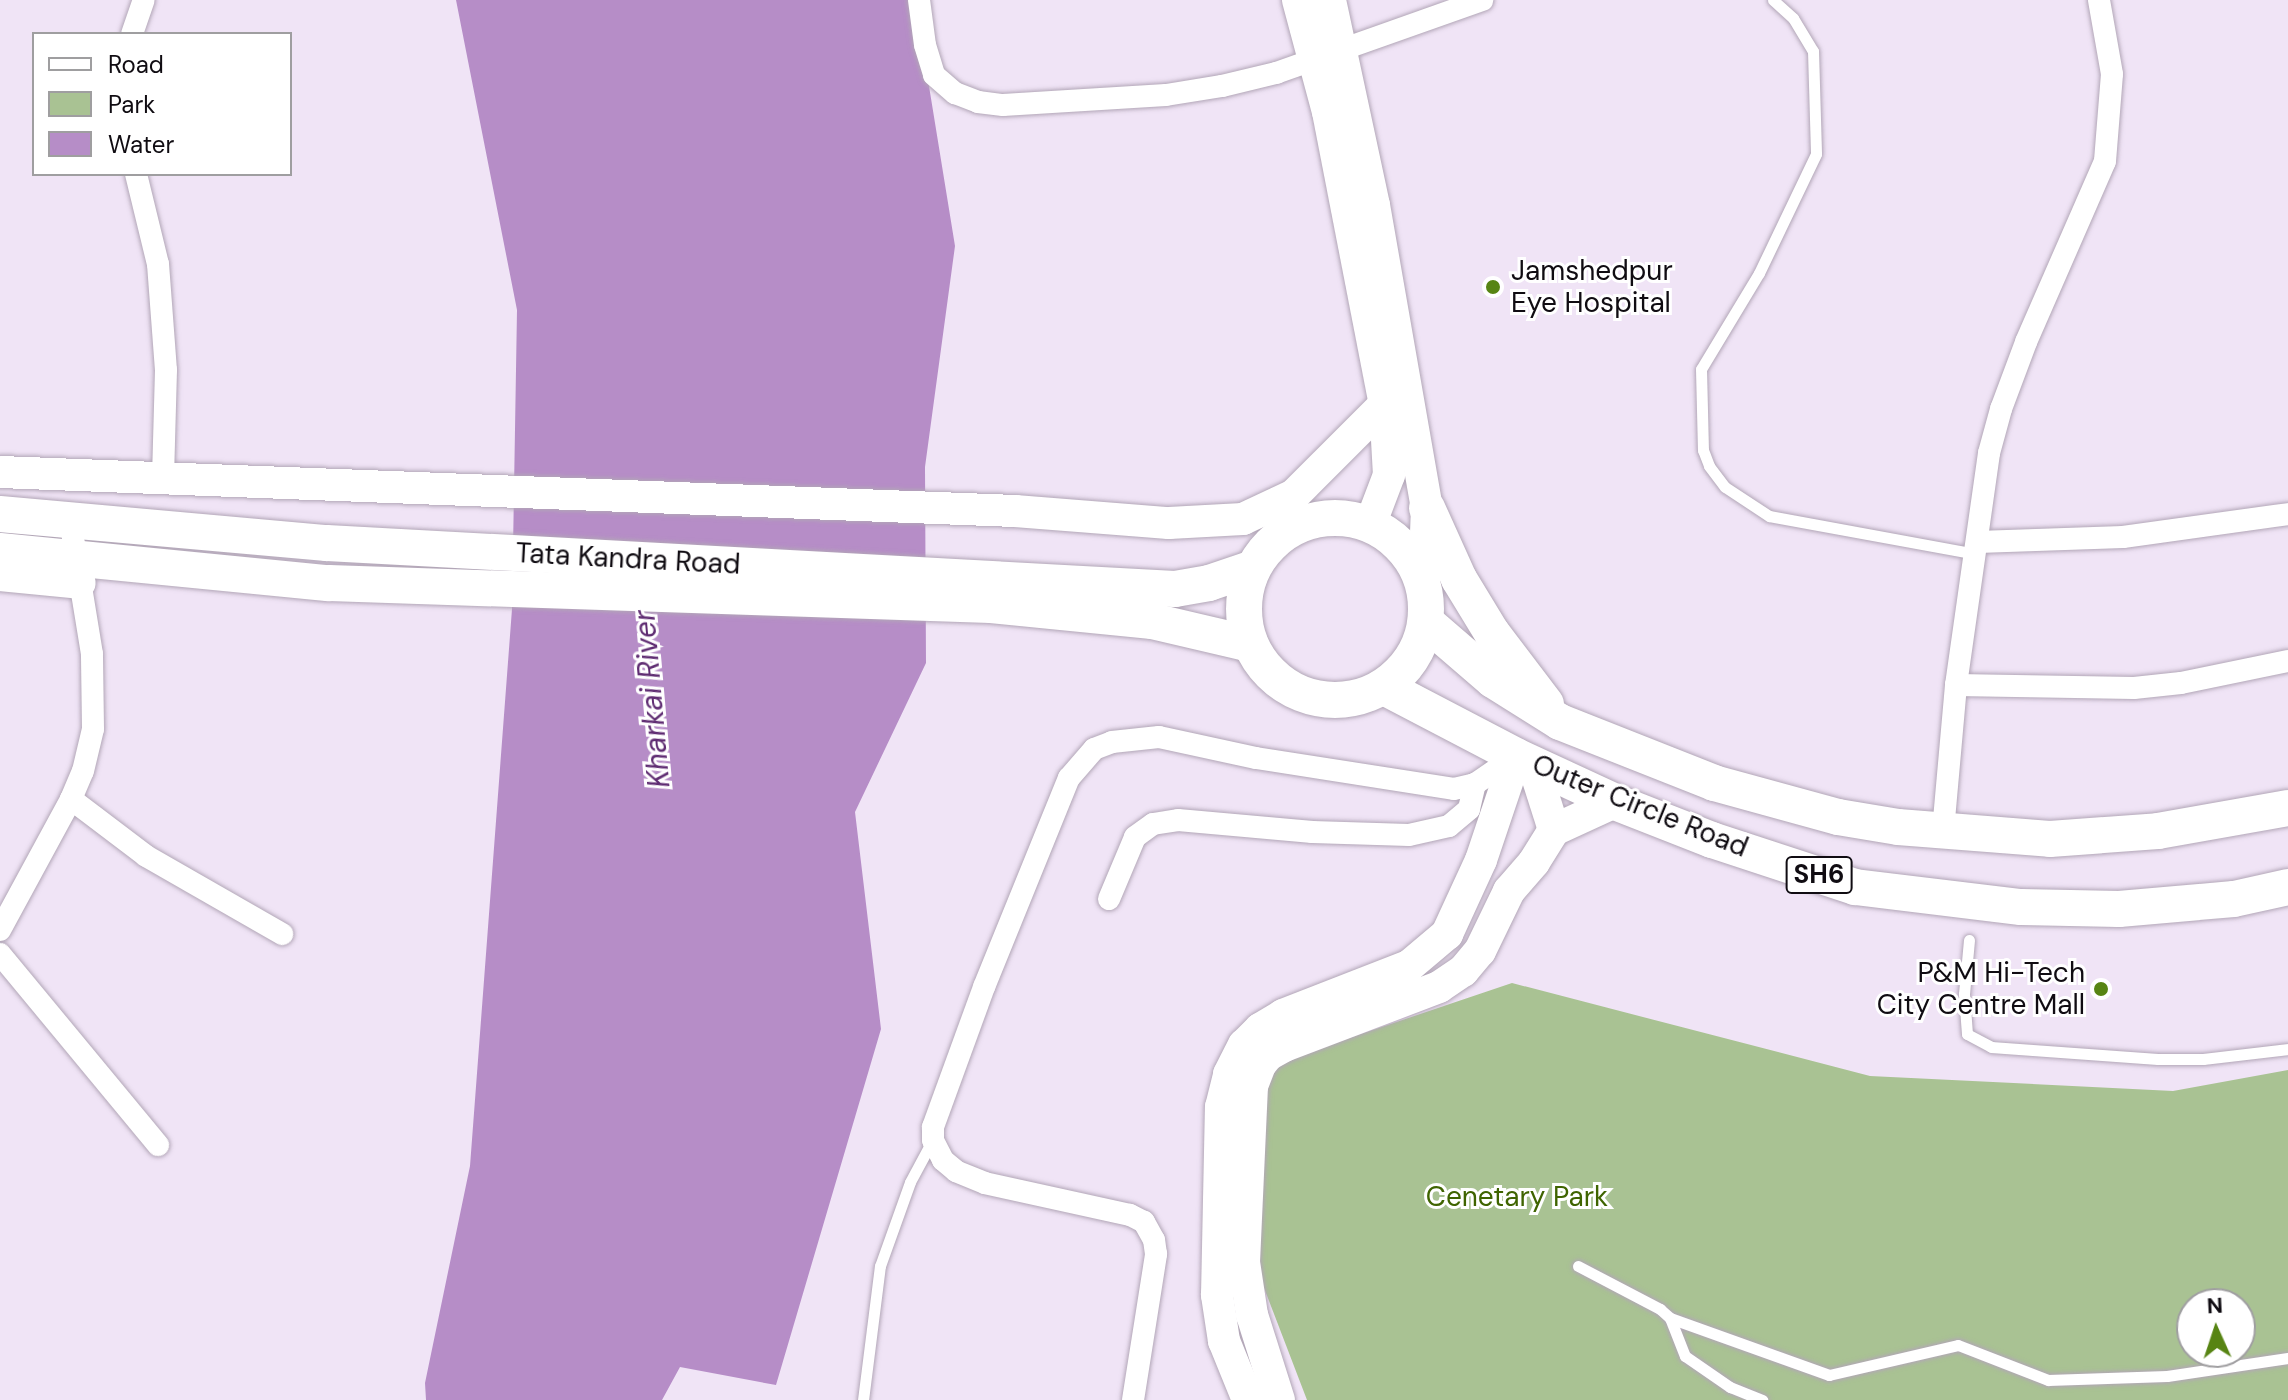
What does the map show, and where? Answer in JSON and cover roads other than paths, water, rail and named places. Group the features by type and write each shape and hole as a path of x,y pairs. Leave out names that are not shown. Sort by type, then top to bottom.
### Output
{"main road":[{"path":"1427,508 1459,579 1492,633 1553,719 1524,760"},
{"name":"Tata Kandra Road","path":"0,514 327,543 996,591 1175,589 1209,583 1253,568"},
{"path":"1344,518 1370,525 1394,539 1412,559 1424,584 1427,623 1412,660 1384,687 1347,701 1307,697 1272,677 1250,644 1243,606 1253,568 1276,539 1308,522 1344,518"},
{"path":"0,551 79,571 329,583 996,591 1152,621 1250,644"},
{"name":"SH6","path":"1427,623 1493,680 1553,719 1714,783 1838,817 1943,831 2050,839 2158,831 2288,808"},
{"name":"Outer Circle Road","path":"1384,687 1524,760 1615,802 1712,840 1855,887 2021,907 2119,909 2234,899 2288,887"}],"street":[{"path":"133,32 144,0"},
{"path":"919,0 925,45 934,75 955,93 978,102 1003,105 1166,95 1276,73 1482,0"},
{"path":"1298,0 1328,54 1427,508 1424,584"},
{"path":"1330,0 1328,54 1385,404 1389,475 1370,525"},
{"path":"1943,831 1956,685 1989,453 2001,409 2050,283 2105,161 2112,74 2099,0"},
{"path":"136,176 158,264 166,370 163,478"},
{"path":"0,472 1015,511 1169,523 1243,519 1294,495 1385,404"},
{"path":"1977,548 2123,537 2288,514"},
{"path":"0,930 8,895 71,799 83,771 93,729 92,654 70,520"},
{"path":"0,575 79,571"},
{"path":"1956,685 2134,688 2181,683 2288,661"},
{"path":"1133,1400 1156,1254 1154,1240 1144,1222 1130,1215 985,1183 956,1171 943,1160 933,1140 933,1127 978,1001 1069,778 1094,749 1112,742 1159,737 1256,758 1454,789 1475,784 1524,760"},
{"path":"1524,760 1554,830"},
{"path":"1248,1400 1224,1341 1217,1295 1218,1149 1221,1107 1229,1074 1244,1045 1260,1029 1283,1015 1409,966 1437,943 1457,917 1524,760"},
{"path":"1109,899 1135,837 1153,824 1178,820 1312,832 1409,835 1449,826 1469,809 1475,784"},
{"path":"71,799 146,856 282,934"},
{"path":"1279,1400 1255,1328 1244,1262 1252,1086 1260,1065 1268,1055 1284,1046 1439,987 1463,971 1489,934 1509,891 1534,862 1554,830 1615,802"},
{"path":"1457,917 1489,934"},
{"path":"0,954 158,1145"}],"lane":[{"path":"1773,0 1793,18 1813,51 1816,154 1759,273 1701,369 1703,450 1709,466 1725,487 1769,516 1977,548"},
{"path":"1969,940 1964,994 1967,1034 1975,1042 1991,1047 2158,1059 2203,1059 2288,1049"},
{"path":"863,1400 880,1266 910,1182 933,1140"},
{"path":"1578,1266 1660,1309 1670,1318 1829,1375 1958,1345 2048,1380 2167,1376 2288,1358"},
{"path":"1670,1318 1685,1356 1730,1387 1762,1400"}],"water":[{"name":"Kharkai River","path":"456,0 915,0 955,246 925,467 926,663 855,812 881,1029 776,1385 680,1367 662,1400 426,1400 425,1383 470,1166 512,609 517,310"}],"place":[{"name":"Jamshedpur Eye Hospital","path":"1493,287"},
{"name":"P&M Hi-Tech City Centre Mall","path":"2101,989"}],"park label":[{"name":"Cenetary Park","path":"1517,1197"}]}
